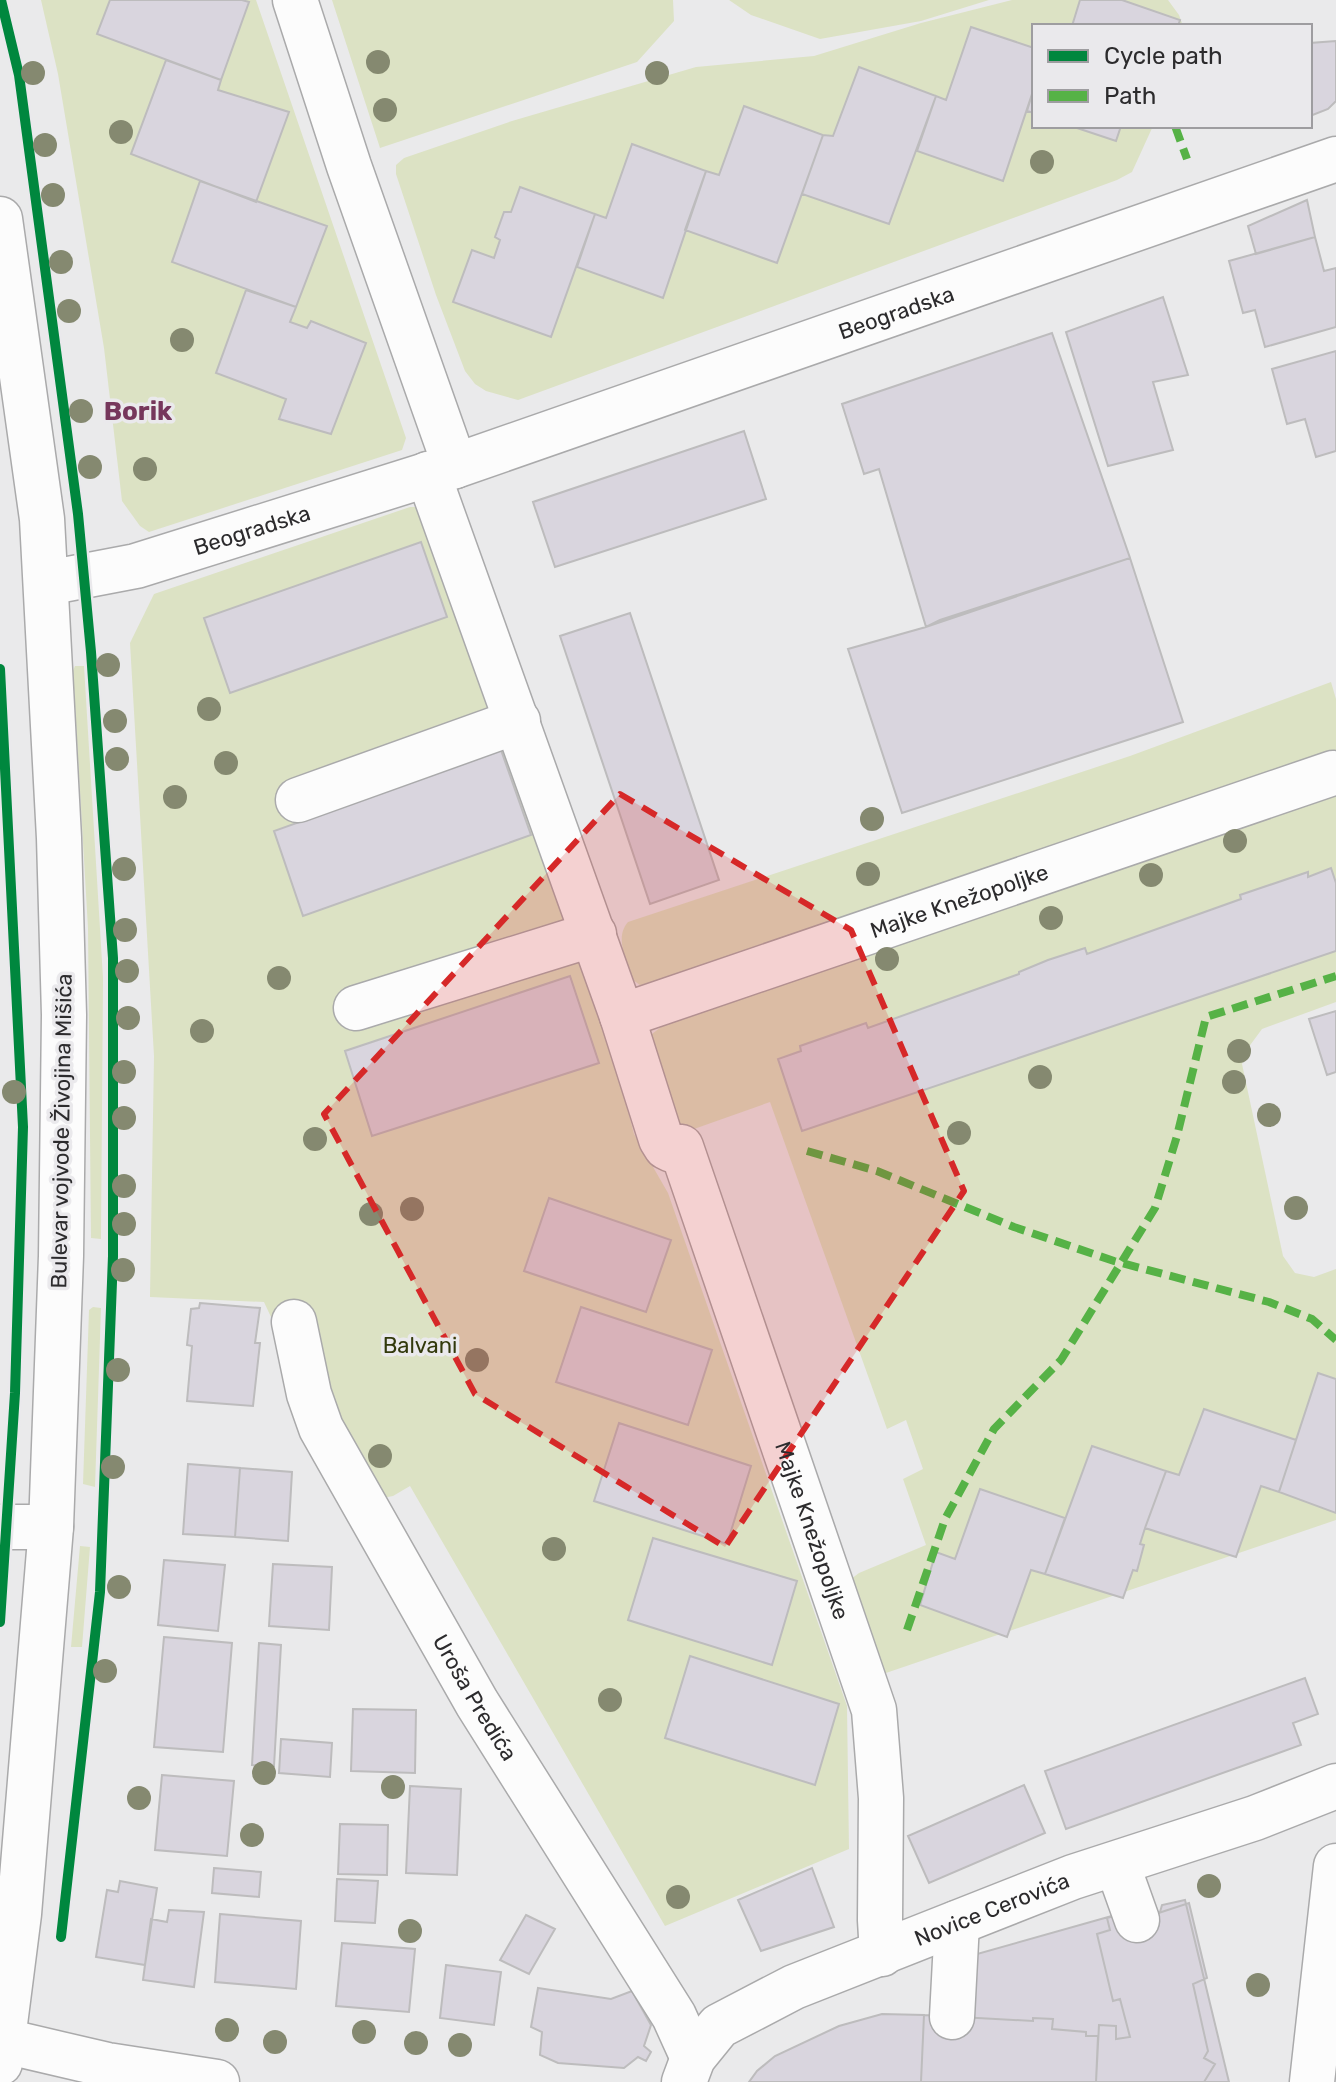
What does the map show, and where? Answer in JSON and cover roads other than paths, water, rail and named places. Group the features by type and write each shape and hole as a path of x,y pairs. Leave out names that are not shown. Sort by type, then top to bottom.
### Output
{"street":[{"path":"295,0 349,166 518,721 622,1016"},
{"name":"Beogradska","path":"47,583 136,566 441,470 1336,159"},
{"name":"Bulevar vojvode Živojina Mišića","path":"0,222 42,519 64,1015 61,1256 51,1527 19,1914 1,2048"},
{"path":"298,800 518,721"},
{"name":"Majke Knežopoljke","path":"882,1954 881,1798 874,1710 681,1147 672,1150 661,1139 622,1016 1333,773"},
{"path":"356,1008 594,934"},
{"name":"Uroša Predića","path":"294,1322 309,1394 321,1428 477,1703 674,2016 689,2070"},
{"path":"0,1527 51,1527"},
{"name":"Novice Cerovića","path":"689,2070 719,2026 794,1987 1073,1877 1255,1818 1336,1786"},
{"path":"1131,1860 1145,1917"},
{"path":"1312,2082 1336,1866"},
{"path":"940,1929 935,1948 944,2016"},
{"path":"1,2048 217,2082"}],"district":[{"name":"Borik","path":"138,411"}],"park label":[{"name":"Balvani","path":"420,1345"}]}
